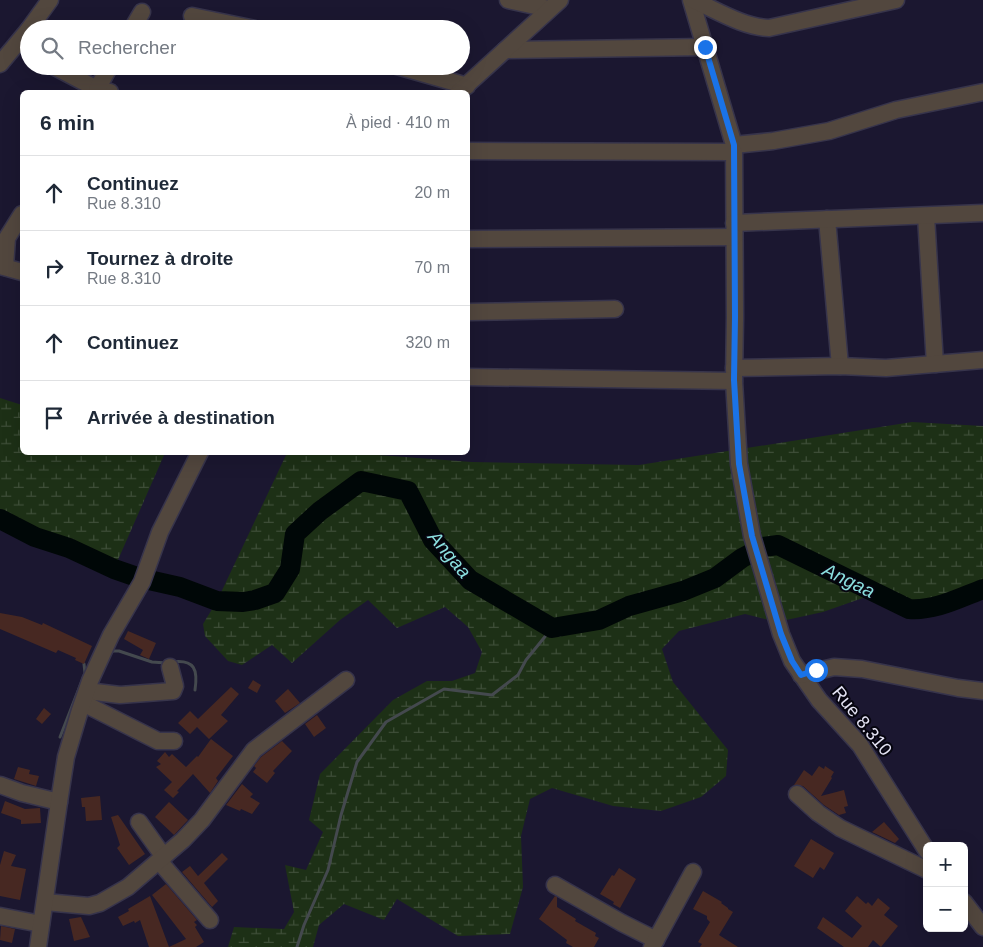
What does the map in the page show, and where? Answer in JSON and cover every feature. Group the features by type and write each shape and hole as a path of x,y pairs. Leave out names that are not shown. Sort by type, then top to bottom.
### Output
{"street":[{"path":"36,20 50,0"},
{"path":"508,0 555,4"},
{"path":"692,0 756,27 770,28 896,0"},
{"name":"Rue 8.310","path":"692,0 734,148 734,374 739,464 752,536 781,634 792,661 819,700 851,734 863,750 923,845"},
{"path":"423,75 463,89 555,4"},
{"path":"137,20 142,12"},
{"path":"192,16 211,20"},
{"path":"505,50 705,47"},
{"path":"0,64 20,51"},
{"path":"71,75 102,90"},
{"path":"104,90 108,75"},
{"path":"470,151 734,148 829,131 896,110 983,92"},
{"path":"470,239 734,230 827,219 983,213"},
{"path":"926,216 935,364"},
{"path":"20,217 7,238 2,266 20,271"},
{"path":"827,219 840,366"},
{"path":"470,312 615,309"},
{"path":"470,377 734,374 840,366 886,368 983,360"},
{"path":"38,947 66,757 85,697 111,635 142,582 160,532 198,455"},
{"path":"85,697 173,690 175,686 170,667"},
{"path":"801,675 834,667 862,669 958,688 983,691"},
{"path":"45,902 89,906 100,903 128,886 162,859 202,820 254,750 346,680"},
{"path":"85,697 158,741 174,741"},
{"path":"0,785 58,802"},
{"path":"797,794 818,813 840,828 923,868"},
{"path":"139,822 162,859 210,920"},
{"path":"555,886 622,923 655,945 693,872"},
{"path":"968,907 983,927"},
{"path":"0,916 42,924"}],"green space":[{"path":"0,398 20,404 20,455 164,455 114,569 69,548 35,537 0,519"},
{"path":"912,422 983,426 983,589 930,608 906,607 892,602 877,593 823,612 777,622 745,614 679,631 662,649 673,682 728,750 726,776 701,797 661,811 613,806 552,788 530,799 521,836 523,887 510,934 458,936 397,899 384,920 344,904 319,925 313,947 228,947 234,927 284,929 294,912 285,865 306,870 323,832 309,820 320,774 393,700 427,681 452,681 475,673 482,652 468,627 445,607 397,628 368,600 340,620 292,663 272,645 242,665 228,661 205,636 203,624 217,601 286,455 378,455 472,462 639,465"}],"building":[{"path":"0,613 22,617 42,625 43,623 92,646 84,664 58,650 56,653 0,629"},
{"path":"128,631 156,643 149,659 140,655 143,650 124,639"},
{"path":"253,680 261,685 257,693 248,688"},
{"path":"231,687 239,694 221,715 228,721 209,739 197,727 190,734 178,723 190,711 198,719"},
{"path":"288,689 300,703 285,713 275,701"},
{"path":"44,708 51,714 42,724 36,719"},
{"path":"317,715 326,728 314,737 305,724"},
{"path":"211,739 233,756 216,778 218,781 210,793 193,774 173,798 164,790 172,782 156,767 161,764 157,761 165,752 169,757 172,754 186,767 198,757"},
{"path":"282,741 292,751 273,771 275,773 267,783 253,772 256,768 254,766 261,757"},
{"path":"819,766 824,769 825,766 834,772 821,796 844,790 848,806 844,807 846,813 839,815 824,805 803,786 794,785 804,770 812,776"},
{"path":"18,767 30,770 29,774 39,776 36,786 14,779"},
{"path":"242,784 253,794 250,797 260,803 252,814 226,805"},
{"path":"100,796 102,820 86,821 85,807 82,807 81,798"},
{"path":"5,801 25,809 40,808 41,823 21,824 21,820 1,813"},
{"path":"169,802 188,820 174,835 155,817"},
{"path":"118,815 145,854 129,865 117,848 120,845 111,817"},
{"path":"884,822 899,839 895,843 872,832"},
{"path":"811,839 834,853 824,870 820,867 813,878 794,866"},
{"path":"4,851 16,855 11,866 26,869 20,900 0,896 0,865"},
{"path":"222,853 228,859 204,883 218,901 212,907 182,872 190,866 198,876"},
{"path":"619,868 636,879 620,908 600,894 612,875 614,876"},
{"path":"166,884 197,920 194,922 197,925 195,927 204,942 196,947 169,947 186,939 152,895"},
{"path":"703,891 722,902 733,912 719,935 738,947 700,947 702,944 698,942 710,922 707,916 693,909"},
{"path":"150,896 169,947 149,947 140,920 123,926 118,917"},
{"path":"555,896 557,897 557,907 576,919 575,921 596,933 595,936 599,938 594,947 573,947 566,943 567,940 539,919"},
{"path":"857,896 866,904 868,902 872,906 878,898 890,908 884,915 898,926 881,947 873,940 868,947 844,947 817,928 823,917 852,938 862,926 845,911"},
{"path":"81,917 90,937 74,941 69,919"},
{"path":"1,926 15,929 12,943 0,940"}],"waterway":[{"name":"Angaa","path":"0,519 35,537 69,548 114,569 140,578 180,587 217,601 243,602 275,593 290,569 295,534 320,511 361,481 408,491 433,540 470,580 552,628 599,620 629,606 683,591 715,578 742,558 763,547 778,545 909,609 938,606 983,589"},
{"path":"297,947 304,925 328,870 341,815 357,762 386,722 444,689 492,695 518,675 526,660 552,628"},
{"path":"110,654 113,651 119,651 152,662 166,663"},
{"path":"172,662 186,662 193,667 196,677 195,690"},
{"path":"60,737 85,673 84,664"}],"route":[{"path":"705,47 734,145 734,380 739,464 747,512 752,536 781,634 792,661 801,675 816,670"}]}
